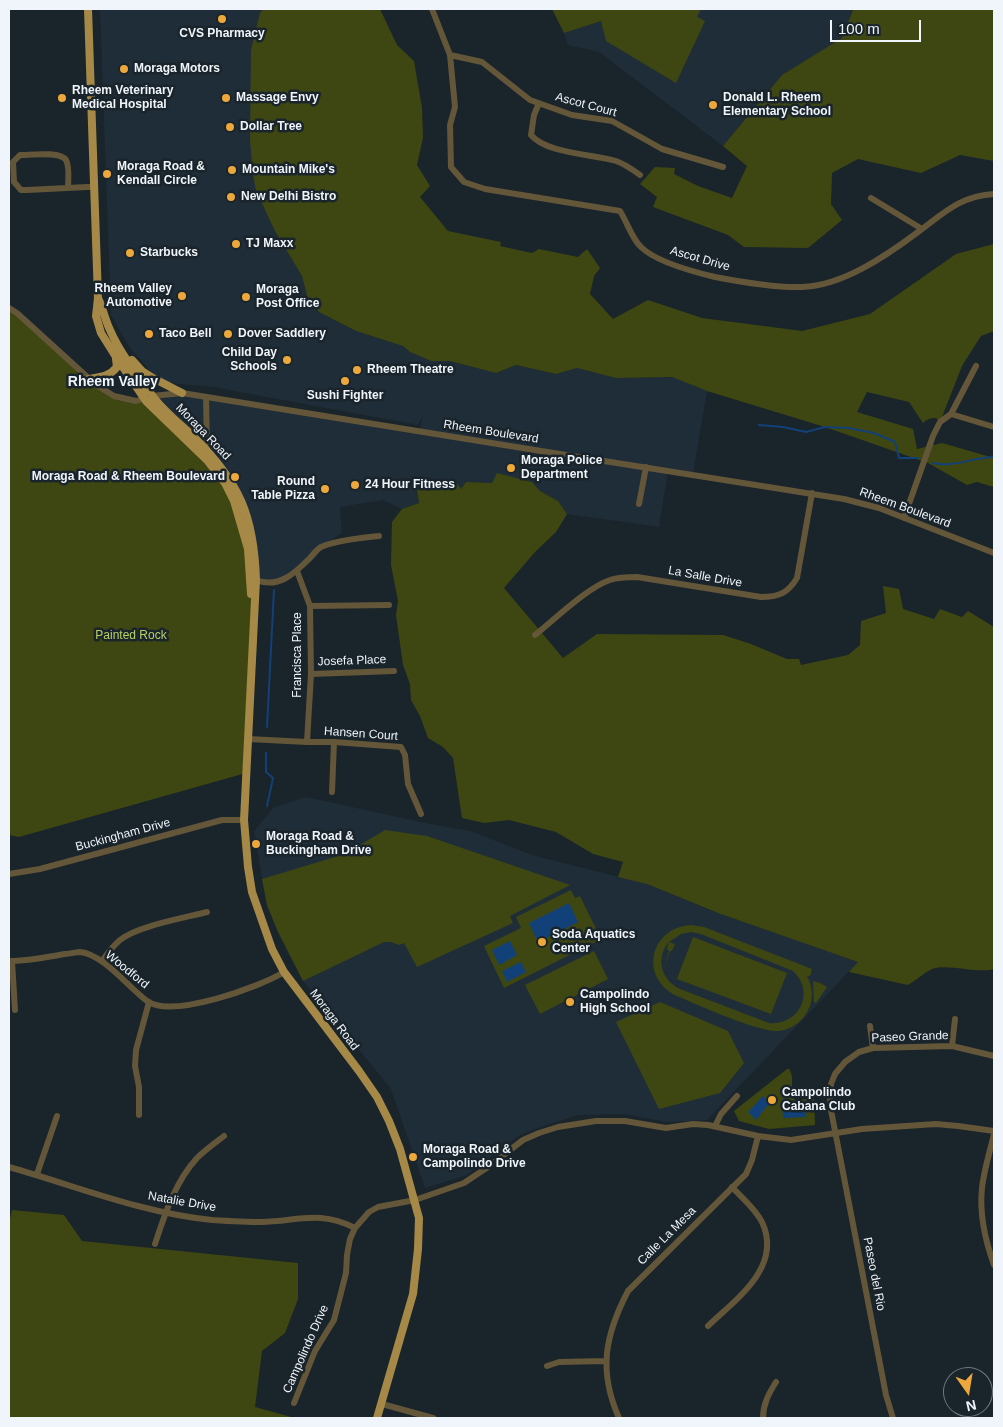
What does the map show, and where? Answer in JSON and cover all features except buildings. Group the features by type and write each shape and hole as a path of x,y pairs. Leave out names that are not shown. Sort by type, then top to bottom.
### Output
{"main road":[{"name":"Moraga Road","path":"88,9 98,298 96,316 101,332 120,355 148,397 207,460 224,483 234,501 248,549 254,626"},
{"path":"89,379 105,377 112,373 117,367 120,355 153,378 182,392"},
{"name":"Moraga Road","path":"148,397 207,450 231,479 240,498 255,548 256,580 244,820 252,892 272,949 284,972 377,1097 400,1148 415,1200 419,1218 416,1279 377,1418"}],"street":[{"name":"Ascot Drive","path":"432,9 450,55 455,107 450,125 451,167 464,182 486,190 620,211 640,246 656,258 707,275 741,282 802,287 823,284 840,279 894,250 960,201 994,194"},
{"name":"Ascot Court","path":"450,55 482,62 530,100 572,114 612,121 662,149 723,166"},
{"path":"539,103 534,115 531,135 537,142 584,155 620,162 640,175"},
{"path":"68,188 67,163 65,158 58,154 20,155 13,162 14,182 21,190 94,187"},
{"path":"871,198 922,230"},
{"name":"Rheem Boulevard","path":"9,308 17,313 89,379 114,396 136,401 148,397 182,392 812,493 879,508 994,553"},
{"path":"904,518 933,436 940,422 951,414 976,366"},
{"path":"206,397 207,450"},
{"path":"951,414 994,427"},
{"path":"639,504 646,466"},
{"name":"La Salle Drive","path":"535,635 593,588 610,580 626,577 637,577 761,597 782,594 791,588 796,578 812,493"},
{"path":"256,580 263,582 281,581 297,571 320,548 363,536 379,536"},
{"name":"Francisca Place","path":"297,571 310,606 311,674 307,742"},
{"path":"310,606 389,605"},
{"name":"Josefa Place","path":"311,674 394,671"},
{"name":"Hansen Court","path":"248,739 401,747 405,755 408,784 421,814"},
{"path":"332,792 334,742"},
{"name":"Buckingham Drive","path":"9,874 40,869 222,820 244,820"},
{"path":"102,961 110,950 127,935 207,912"},
{"name":"Woodford","path":"10,961 81,952 102,961 149,1002 170,1007 199,1003 262,983 284,972"},
{"path":"10,961 15,1010"},
{"path":"139,1115 139,1087 135,1066 136,1050 149,1002"},
{"path":"952,1046 955,1019"},
{"path":"870,1026 873,1048"},
{"name":"Paseo Grande","path":"836,1133 830,1105 831,1084 835,1074 845,1062 859,1052 873,1048 952,1046 994,1056"},
{"path":"716,1126 721,1114 737,1096"},
{"path":"37,1174 58,1116"},
{"name":"Campolindo Drive","path":"294,1403 315,1352 334,1320 346,1273 350,1239 355,1228 369,1212 378,1207 415,1200 464,1183 523,1140 558,1127 596,1121 625,1122 666,1128 693,1124 716,1126 758,1136 791,1140 862,1129 936,1124 994,1132"},
{"path":"994,1132 982,1187 982,1213 985,1240 994,1265"},
{"name":"Paseo del Rio","path":"836,1133 886,1395 893,1418"},
{"path":"155,1244 165,1213 180,1181 202,1154 224,1136"},
{"name":"Calle La Mesa","path":"606,1361 607,1344 611,1328 628,1291 746,1174 752,1160 758,1136"},
{"name":"Natalie Drive","path":"9,1167 165,1213 212,1220 261,1222 319,1216 333,1218 355,1228"},
{"path":"708,1326 755,1281 764,1261 766,1250 766,1236 762,1222 754,1210 732,1187"},
{"path":"547,1366 558,1362 606,1361 608,1387 619,1418"},
{"path":"763,1418 763,1410 768,1395 776,1382"},
{"path":"382,1404 433,1418"}],"shaded area":[{"path":"100,9 263,9 260,13 256,191 275,231 302,276 307,296 319,312 356,331 403,346 410,352 431,361 450,361 496,373 516,365 556,374 577,368 616,378 672,377 707,391 693,474 668,470 659,527 567,514 558,501 540,491 532,482 498,474 492,483 466,482 461,489 417,489 419,503 402,509 383,500 340,507 342,533 320,547 288,578 263,582 145,399 174,392 420,431 423,415 418,425 213,387 160,382 130,348 111,315"},
{"name":"Donald L. Rheem Elementary School","path":"606,9 853,10 842,38 782,75 723,146 599,52 568,45 564,33 601,20"},
{"name":"Campolindo High School","path":"306,797 470,831 535,856 647,884 707,909 858,962 707,1120 666,1122 624,1114 578,1115 520,1135 467,1175 425,1188 391,1089 303,981 278,932 267,905 254,831 273,808"}],"green space":[{"path":"263,9 380,9 397,45 414,61 422,108 423,138 417,165 430,186 420,197 448,231 501,242 500,246 532,253 539,249 578,257 587,249 600,268 594,276 590,294 613,319 648,300 702,318 802,331 870,314 956,254 994,244 994,331 981,336 962,366 940,422 934,418 923,423 909,402 867,392 857,412 913,429 917,449 942,443 994,458 994,487 977,482 967,485 928,463 825,427 707,391 672,377 616,378 577,368 556,374 516,365 496,373 450,361 431,361 410,352 403,346 356,331 319,312 307,296 302,276 275,231 256,191 250,140 251,50 260,13"},
{"path":"552,9 701,9 697,17 705,21 676,83 606,41 601,21 564,33"},
{"path":"850,9 994,9 994,161 960,155 921,173 858,159 832,173 831,204 842,220 808,248 744,247 728,235 653,207 657,197 640,184 655,167 675,168 674,174 698,186 732,198 747,166 723,146 782,75 842,38 853,10"},
{"name":"Painted Rock","path":"9,308 114,396 145,399 225,483 248,549 254,626 246,773 19,837 9,835"},
{"path":"497,473 532,482 540,491 558,501 567,514 556,532 535,552 504,588 563,658 597,634 723,635 787,659 799,659 801,665 848,655 860,645 861,621 886,613 883,586 899,589 903,609 934,619 940,609 962,617 968,611 994,627 994,969 938,967 908,985 849,972 858,962 718,913 647,884 618,877 623,862 593,854 556,832 509,820 484,823 462,818 453,758 443,747 428,738 420,716 411,700 410,684 403,665 396,615 398,601 391,565 392,522 402,509 419,503 417,490 455,481 461,489 466,482 492,483"},
{"path":"385,830 427,836 570,885 510,916 513,923 417,967 404,943 399,945 384,942 303,981 278,932 267,905 262,879 345,854"},
{"name":"Soda Aquatics Center","path":"571,890 575,898 580,896 601,939 504,988 484,946 521,928 516,917"},
{"path":"691,925 704,927 812,969 810,976 807,976 811,985 812,999 805,1016 787,1029 779,1031 758,1028 713,1012 677,996 665,988 657,978 654,955 658,944 666,935 677,928","holes":["691,932 701,934 793,971 800,979 803,988 801,1006 789,1019 769,1023 673,985 664,974 661,962 662,955 669,942 681,934"]},
{"path":"693,937 787,973 771,1014 677,979"},
{"path":"669,942 675,944 672,951 670,951 664,968 669,951 667,949"},
{"path":"594,951 608,979 540,1014 525,985"},
{"path":"813,981 827,987 816,1003 814,1002"},
{"path":"660,1002 728,1031 744,1063 720,1093 659,1109 616,1022"},
{"name":"Campolindo Cabana Club","path":"787,1069 791,1073 792,1093 795,1100 814,1099 815,1125 769,1129 739,1121 734,1111"},
{"path":"12,1210 64,1215 82,1241 298,1263 298,1299 285,1333 262,1351 255,1407 295,1418 9,1418 9,1223"}],"water":[{"path":"569,903 578,922 538,942 529,923"},
{"path":"510,941 517,955 499,965 492,950"},
{"path":"521,962 526,972 507,982 502,971"},
{"path":"763,1096 771,1104 767,1106 756,1120 748,1112"},
{"path":"789,1099 790,1106 806,1105 806,1117 783,1118 782,1100"}],"waterway":[{"path":"759,425 783,427 806,432 825,427 848,428 874,433 895,442 899,458 918,458"},
{"path":"933,463 948,464 994,457"},
{"path":"267,727 274,590"},
{"path":"266,753 266,772 273,778 267,806"}],"place":[{"name":"CVS Pharmacy","path":"222,19"},
{"name":"Moraga Motors","path":"124,69"},
{"name":"Rheem Veterinary Medical Hospital","path":"62,98"},
{"name":"Massage Envy","path":"226,98"},
{"name":"Donald L. Rheem Elementary School","path":"713,105"},
{"name":"Dollar Tree","path":"230,127"},
{"name":"Mountain Mike's","path":"232,170"},
{"name":"Moraga Road & Kendall Circle","path":"107,174"},
{"name":"New Delhi Bistro","path":"231,197"},
{"name":"TJ Maxx","path":"236,244"},
{"name":"Starbucks","path":"130,253"},
{"name":"Rheem Valley Automotive","path":"182,296"},
{"name":"Moraga Post Office","path":"246,297"},
{"name":"Taco Bell","path":"149,334"},
{"name":"Dover Saddlery","path":"228,334"},
{"name":"Child Day Schools","path":"287,360"},
{"name":"Rheem Theatre","path":"357,370"},
{"name":"Sushi Fighter","path":"345,381"},
{"name":"Moraga Police Department","path":"511,468"},
{"name":"Moraga Road & Rheem Boulevard","path":"235,477"},
{"name":"24 Hour Fitness","path":"355,485"},
{"name":"Round Table Pizza","path":"325,489"},
{"name":"Moraga Road & Buckingham Drive","path":"256,844"},
{"name":"Soda Aquatics Center","path":"542,942"},
{"name":"Campolindo High School","path":"570,1002"},
{"name":"Campolindo Cabana Club","path":"772,1100"},
{"name":"Moraga Road & Campolindo Drive","path":"413,1157"}],"district":[{"name":"Rheem Valley","path":"113,382"}]}
